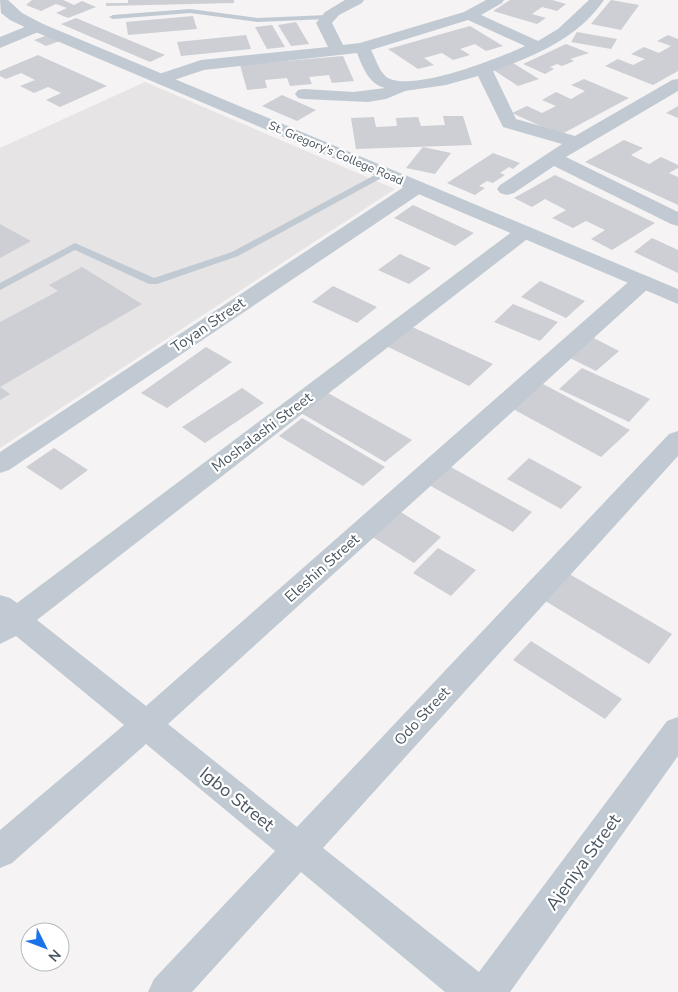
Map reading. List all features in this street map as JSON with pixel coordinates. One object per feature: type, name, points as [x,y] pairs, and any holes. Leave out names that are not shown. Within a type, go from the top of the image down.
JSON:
[{"type":"street","name":"St. Gregory's College Road","points":[[0,0],[5,10],[37,27],[678,297]]},
{"type":"street","points":[[338,50],[324,23],[327,17],[338,9],[357,0]]},
{"type":"street","points":[[162,79],[201,65],[362,48],[469,15],[497,0]]},
{"type":"street","points":[[362,48],[377,78],[385,83],[400,86],[437,82],[483,68],[539,47],[575,22],[597,0]]},
{"type":"street","points":[[469,15],[539,47]]},
{"type":"street","points":[[0,42],[37,27]]},
{"type":"street","points":[[483,68],[509,123],[577,142]]},
{"type":"street","points":[[507,189],[577,142],[678,84]]},
{"type":"street","points":[[304,94],[380,97],[392,93],[400,86]]},
{"type":"street","points":[[553,158],[677,231]]},
{"type":"street","name":"Toyan Street","points":[[0,464],[417,187]]},
{"type":"street","name":"Moshalashi Street","points":[[6,619],[524,232]]},
{"type":"street","name":"Eleshin Street","points":[[0,852],[146,725],[642,282]]},
{"type":"street","name":"Odo Street","points":[[167,992],[678,440]]},
{"type":"street","name":"Igbo Street","points":[[6,619],[146,725],[474,992]]},
{"type":"street","name":"Ajeniya Street","points":[[487,992],[678,731]]},
{"type":"lane","points":[[113,17],[190,11],[256,20],[327,17]]},
{"type":"lane","points":[[0,287],[75,246],[153,282],[235,254],[384,173]]},
{"type":"shaded area","points":[[145,82],[395,189],[0,448],[0,148]]},
{"type":"building","points":[[32,0],[63,0],[74,5],[82,1],[96,7],[68,18],[56,13],[67,8],[56,4],[41,11],[26,5]]},
{"type":"building","points":[[128,0],[234,0],[234,3],[106,6],[106,3],[128,3]]},
{"type":"building","points":[[510,0],[552,0],[566,4],[557,11],[542,7],[532,14],[546,18],[537,24],[493,11]]},
{"type":"building","points":[[611,0],[639,5],[621,30],[591,24]]},
{"type":"building","points":[[193,16],[197,29],[128,35],[126,22]]},
{"type":"building","points":[[76,18],[165,55],[150,62],[61,24]]},
{"type":"building","points":[[296,22],[309,44],[291,46],[278,25]]},
{"type":"building","points":[[272,25],[285,47],[267,49],[255,27]]},
{"type":"building","points":[[470,26],[503,46],[486,51],[475,44],[460,49],[470,55],[453,60],[442,53],[424,58],[434,65],[418,69],[388,49]]},
{"type":"building","points":[[577,32],[617,39],[611,49],[571,42]]},
{"type":"building","points":[[48,35],[60,41],[46,46],[34,40]]},
{"type":"building","points":[[246,35],[251,49],[181,56],[177,42]]},
{"type":"building","points":[[668,35],[678,39],[678,71],[653,85],[605,66],[618,59],[633,65],[645,59],[631,54],[644,47],[659,53],[671,46],[657,41]]},
{"type":"building","points":[[566,44],[589,53],[570,59],[574,61],[562,66],[557,64],[550,67],[554,69],[545,74],[523,64]]},
{"type":"building","points":[[38,55],[107,86],[60,107],[46,100],[61,93],[48,87],[34,93],[20,86],[35,80],[21,73],[6,79],[0,76],[0,71]]},
{"type":"building","points":[[343,56],[354,81],[332,83],[329,75],[309,77],[312,84],[290,86],[287,78],[265,80],[267,88],[247,90],[240,65]]},
{"type":"building","points":[[513,63],[539,79],[518,86],[492,69]]},
{"type":"building","points":[[584,79],[629,98],[560,135],[512,113],[527,106],[542,113],[556,106],[542,100],[556,92],[571,99],[585,91],[571,85]]},
{"type":"building","points":[[282,95],[316,110],[297,121],[262,106]]},
{"type":"building","points":[[678,106],[678,118],[666,113]]},
{"type":"building","points":[[443,116],[463,116],[472,145],[356,149],[351,118],[374,117],[376,127],[397,126],[396,118],[418,117],[421,126],[445,125]]},
{"type":"building","points":[[624,140],[643,148],[631,155],[649,164],[661,157],[678,165],[678,168],[669,173],[678,177],[678,205],[585,162]]},
{"type":"building","points":[[423,147],[451,153],[435,174],[406,168]]},
{"type":"building","points":[[493,153],[520,163],[513,169],[509,167],[500,173],[505,175],[493,183],[487,181],[479,186],[485,188],[475,195],[447,183]]},
{"type":"building","points":[[555,175],[655,223],[612,250],[591,239],[605,230],[586,221],[573,228],[552,218],[566,210],[545,199],[532,207],[514,198]]},
{"type":"building","points":[[413,205],[474,233],[455,246],[394,218]]},
{"type":"building","points":[[0,224],[31,241],[0,258]]},
{"type":"building","points":[[652,238],[678,250],[678,273],[634,252]]},
{"type":"building","points":[[400,254],[431,268],[409,284],[378,270]]},
{"type":"building","points":[[82,267],[142,304],[0,387],[0,322],[58,291],[49,285]]},
{"type":"building","points":[[540,281],[585,301],[566,318],[521,297]]},
{"type":"building","points":[[333,286],[377,307],[357,323],[312,302]]},
{"type":"building","points":[[513,304],[558,322],[540,341],[494,322]]},
{"type":"building","points":[[408,325],[493,364],[469,386],[384,345]]},
{"type":"building","points":[[586,334],[619,351],[596,371],[562,354]]},
{"type":"building","points":[[206,347],[232,362],[167,408],[141,393]]},
{"type":"building","points":[[582,368],[650,399],[629,422],[559,389]]},
{"type":"building","points":[[543,384],[630,430],[601,457],[513,409]]},
{"type":"building","points":[[0,387],[10,394],[0,400]]},
{"type":"building","points":[[242,388],[264,403],[205,443],[182,427]]},
{"type":"building","points":[[328,393],[412,440],[385,462],[301,413]]},
{"type":"building","points":[[302,418],[385,467],[363,486],[279,436]]},
{"type":"building","points":[[54,448],[88,470],[61,490],[26,467]]},
{"type":"building","points":[[529,458],[582,487],[561,509],[507,479]]},
{"type":"building","points":[[449,466],[532,512],[513,532],[429,485]]},
{"type":"building","points":[[399,511],[441,537],[414,563],[371,536]]},
{"type":"building","points":[[438,548],[476,570],[451,596],[413,573]]},
{"type":"building","points":[[566,572],[672,634],[649,664],[542,599]]},
{"type":"building","points":[[531,641],[622,699],[605,719],[513,660]]}]
